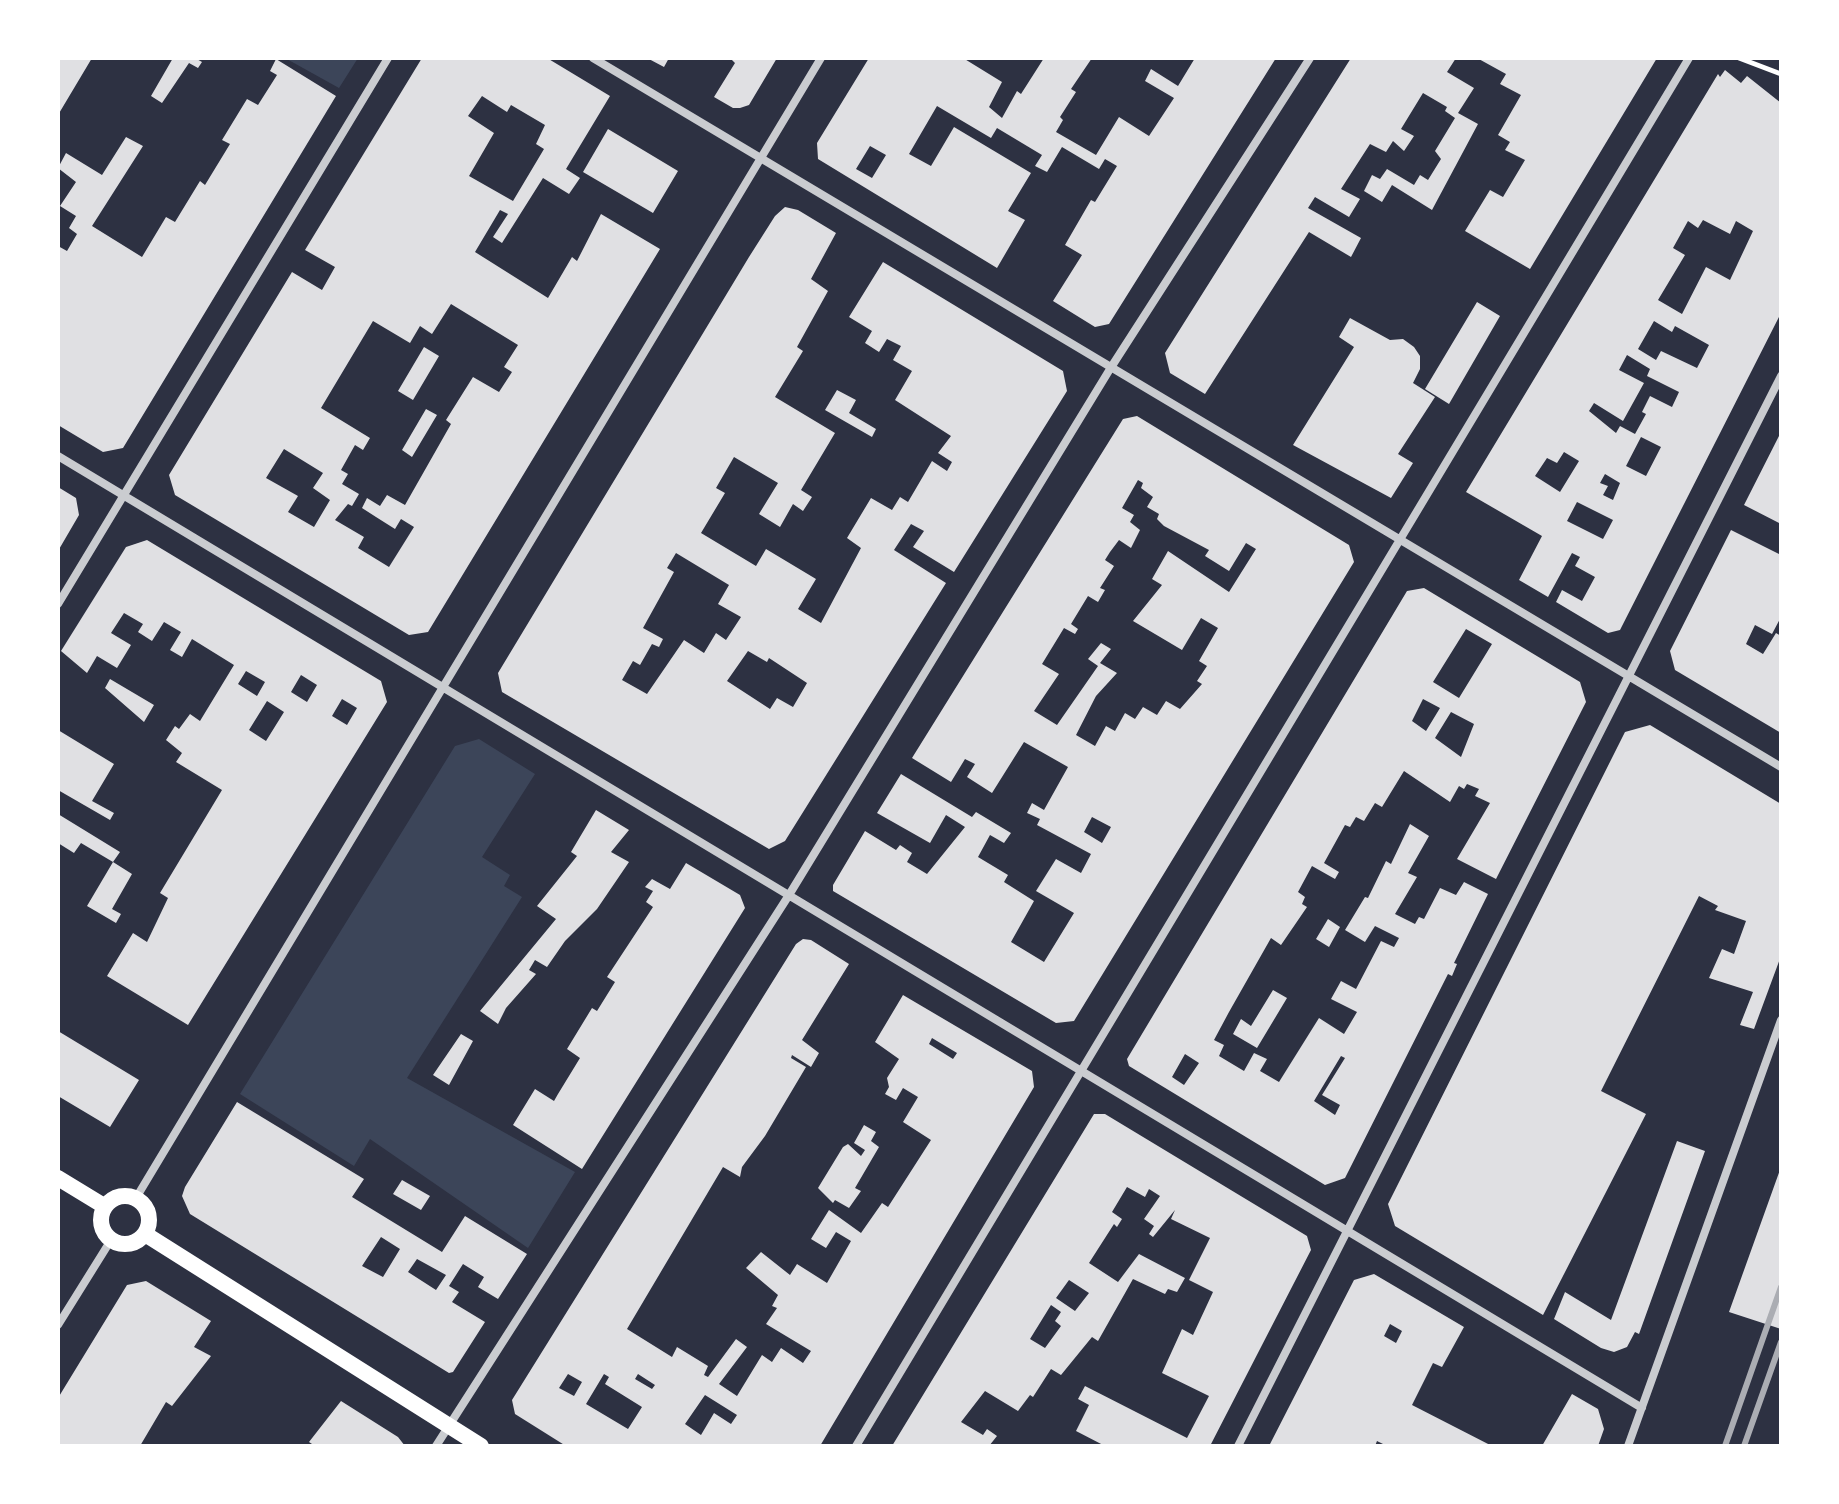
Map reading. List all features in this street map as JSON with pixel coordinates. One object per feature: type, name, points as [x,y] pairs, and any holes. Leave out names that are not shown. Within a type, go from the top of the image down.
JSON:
[{"type":"main road","points":[[58,1178],[104,1206]]},
{"type":"main road","points":[[119,1196],[136,1198],[149,1214],[145,1234],[129,1244],[111,1240],[100,1224],[104,1206],[119,1196]]},
{"type":"main road","points":[[145,1234],[481,1446]]},
{"type":"street","points":[[58,604],[388,58]]},
{"type":"street","points":[[593,58],[1781,767]]},
{"type":"street","points":[[136,1198],[821,58]]},
{"type":"street","points":[[436,1446],[789,895],[1110,369],[1310,58]]},
{"type":"street","points":[[856,1446],[1079,1070],[1402,542],[1689,58]]},
{"type":"street","points":[[1238,1446],[1781,376]]},
{"type":"street","points":[[58,456],[1642,1408]]},
{"type":"street","points":[[1628,1446],[1781,1020]]},
{"type":"street","points":[[58,1325],[111,1240]]},
{"type":"path","points":[[1739,58],[1781,74]]},
{"type":"shaded area","points":[[285,58],[358,58],[339,88]]},
{"type":"shaded area","points":[[479,739],[535,774],[482,857],[510,875],[504,886],[522,897],[407,1078],[575,1172],[528,1248],[370,1139],[354,1166],[240,1094],[455,746]]},
{"type":"building","points":[[58,58],[92,58],[58,115]]},
{"type":"building","points":[[173,58],[195,58],[202,62],[198,68],[189,63],[162,103],[151,96]]},
{"type":"building","points":[[422,58],[547,58],[610,96],[566,169],[580,178],[569,194],[543,178],[502,243],[493,237],[508,214],[500,210],[475,252],[548,298],[572,257],[577,261],[601,214],[660,249],[428,632],[409,635],[175,495],[169,475],[292,272],[322,290],[335,267],[305,250]],"holes":[[[482,96],[507,112],[511,105],[545,125],[536,144],[544,149],[513,201],[469,176],[494,133],[468,116]],[[451,304],[518,345],[504,367],[512,372],[499,392],[473,377],[446,420],[451,424],[405,505],[387,495],[380,506],[367,498],[362,508],[395,529],[401,519],[414,527],[389,567],[358,548],[364,537],[335,520],[348,504],[352,506],[359,494],[342,484],[348,474],[341,470],[355,445],[363,450],[370,438],[321,408],[373,321],[410,343],[420,326],[432,334]],[[284,449],[323,473],[313,488],[330,500],[314,527],[288,512],[298,496],[266,478]]]},
{"type":"building","points":[[647,58],[669,58],[664,67]]},
{"type":"building","points":[[730,58],[777,58],[749,105],[740,108],[733,108],[714,97],[735,63]]},
{"type":"building","points":[[869,58],[963,58],[1002,82],[989,107],[1002,118],[1017,91],[1021,94],[1044,58],[1092,58],[1071,89],[1076,92],[1060,117],[1063,120],[1056,132],[1096,155],[1119,117],[1149,136],[1174,98],[1145,81],[1151,69],[1178,86],[1195,58],[1276,58],[1109,324],[1095,327],[1053,301],[1082,255],[1065,245],[1091,200],[1095,202],[1117,166],[1105,159],[1099,169],[1062,147],[1047,172],[1035,166],[1042,155],[997,128],[991,138],[937,106],[909,154],[931,166],[954,127],[1031,173],[1008,211],[1025,220],[997,268],[818,159],[817,143]],"holes":[[[870,146],[886,155],[872,178],[856,169]]]},
{"type":"building","points":[[1351,58],[1456,58],[1447,72],[1474,88],[1458,113],[1478,124],[1432,210],[1392,185],[1382,202],[1364,191],[1372,175],[1380,179],[1387,169],[1414,185],[1420,175],[1428,180],[1441,159],[1435,151],[1455,118],[1445,111],[1447,107],[1423,93],[1401,129],[1414,136],[1404,151],[1393,141],[1386,152],[1370,144],[1341,189],[1360,199],[1349,217],[1315,197],[1308,208],[1361,238],[1351,257],[1309,232],[1205,394],[1170,373],[1165,353]]},
{"type":"building","points":[[1477,58],[1657,58],[1530,269],[1465,231],[1490,190],[1503,197],[1525,160],[1505,150],[1510,142],[1498,135],[1521,95],[1500,84],[1506,74]]},
{"type":"building","points":[[276,59],[336,96],[123,448],[103,452],[58,425],[58,246],[67,251],[77,234],[69,228],[76,216],[60,206],[76,182],[58,168],[66,153],[102,175],[126,137],[143,146],[92,226],[142,257],[166,217],[175,222],[200,181],[205,185],[230,144],[222,140],[247,99],[258,105],[277,75],[270,71]]},
{"type":"building","points":[[1725,70],[1741,83],[1747,76],[1781,103],[1781,313],[1620,630],[1608,633],[1556,602],[1562,590],[1582,601],[1595,577],[1575,566],[1580,557],[1572,553],[1548,597],[1519,580],[1542,536],[1466,492],[1718,74],[1720,77]],"holes":[[[1703,220],[1730,234],[1736,221],[1753,231],[1730,280],[1706,267],[1682,314],[1658,300],[1685,255],[1673,248],[1688,221],[1698,228]],[[1654,321],[1672,332],[1675,326],[1709,345],[1697,368],[1661,351],[1656,360],[1638,349]],[[1627,355],[1650,369],[1647,376],[1679,392],[1672,407],[1650,396],[1642,412],[1646,414],[1635,434],[1620,426],[1616,433],[1589,411],[1594,403],[1623,421],[1644,383],[1619,370]],[[1641,437],[1661,447],[1646,476],[1626,466]],[[1564,452],[1579,461],[1560,492],[1535,476],[1547,458],[1557,463]],[[1605,474],[1620,483],[1613,500],[1603,495],[1608,486],[1600,483]],[[1577,502],[1613,520],[1603,539],[1567,521]]]},
{"type":"building","points":[[608,129],[678,171],[653,213],[583,172]]},
{"type":"building","points":[[785,207],[798,210],[836,233],[811,279],[828,291],[797,347],[803,351],[775,397],[835,433],[801,490],[812,497],[803,511],[793,504],[780,527],[759,514],[778,483],[734,457],[716,488],[725,493],[701,533],[756,566],[766,549],[816,579],[798,609],[821,623],[861,548],[847,538],[871,498],[892,510],[900,497],[908,502],[932,461],[947,471],[952,462],[938,453],[951,436],[895,400],[912,371],[893,360],[901,346],[887,339],[879,352],[865,343],[872,331],[849,317],[883,262],[1063,371],[1067,391],[954,572],[913,547],[924,531],[911,524],[894,550],[946,583],[785,841],[769,849],[502,692],[498,673],[775,216]],"holes":[[[676,553],[729,585],[718,604],[741,617],[726,640],[716,633],[704,653],[684,640],[647,694],[622,680],[633,661],[640,665],[652,644],[659,647],[663,639],[643,628],[674,572],[667,568]],[[748,651],[767,662],[769,658],[807,683],[793,707],[777,698],[770,709],[727,681]]]},
{"type":"building","points":[[1477,302],[1500,316],[1449,404],[1425,389]]},
{"type":"building","points":[[1350,318],[1390,340],[1403,339],[1414,347],[1420,356],[1420,369],[1413,383],[1435,397],[1398,454],[1413,463],[1391,498],[1293,445],[1354,347],[1339,337]]},
{"type":"building","points":[[424,347],[439,356],[413,400],[398,391]]},
{"type":"building","points":[[837,390],[856,400],[849,413],[876,429],[872,437],[825,410]]},
{"type":"building","points":[[426,409],[437,415],[412,457],[402,450]]},
{"type":"building","points":[[1137,416],[1349,545],[1354,562],[1074,1021],[1056,1023],[833,891],[833,885],[865,831],[896,850],[900,845],[912,853],[907,862],[927,874],[965,827],[946,815],[930,843],[877,813],[901,774],[972,817],[976,812],[1011,833],[1004,843],[990,835],[978,857],[1008,875],[1004,882],[1034,901],[1011,942],[1044,962],[1074,913],[1036,891],[1056,859],[1081,873],[1091,854],[1037,825],[1040,819],[1027,813],[1032,803],[1044,810],[1068,767],[1024,742],[992,793],[967,777],[975,764],[965,759],[951,782],[912,758],[1123,419]],"holes":[[[1138,480],[1143,483],[1141,488],[1153,497],[1147,507],[1159,514],[1157,519],[1164,526],[1209,550],[1205,556],[1229,571],[1246,543],[1256,549],[1229,592],[1168,551],[1152,579],[1162,585],[1133,621],[1182,650],[1201,618],[1218,628],[1199,661],[1207,666],[1197,681],[1202,684],[1180,709],[1166,701],[1157,715],[1143,707],[1135,719],[1125,713],[1115,731],[1106,726],[1095,746],[1076,735],[1096,696],[1117,673],[1100,663],[1111,649],[1101,643],[1088,659],[1098,666],[1057,725],[1034,711],[1059,674],[1042,664],[1064,628],[1075,634],[1078,629],[1071,624],[1088,596],[1098,602],[1105,590],[1100,588],[1114,566],[1105,560],[1110,552],[1119,540],[1131,548],[1140,530],[1130,522],[1134,515],[1122,508]],[[1092,817],[1111,827],[1102,843],[1084,832]]]},
{"type":"building","points":[[1781,432],[1781,524],[1744,505]]},
{"type":"building","points":[[58,487],[76,498],[79,515],[58,551]]},
{"type":"building","points":[[1731,530],[1781,555],[1781,617],[1772,634],[1755,625],[1746,644],[1763,654],[1776,633],[1781,636],[1781,733],[1675,670],[1670,651]]},
{"type":"building","points":[[147,540],[381,681],[387,702],[188,1025],[107,976],[133,933],[147,942],[168,898],[160,893],[222,790],[176,762],[182,753],[166,740],[175,726],[179,729],[190,714],[200,721],[234,665],[192,639],[182,657],[170,650],[181,632],[164,622],[152,641],[138,632],[143,624],[124,613],[111,633],[131,645],[117,668],[97,656],[87,673],[61,651],[126,547]],"holes":[[[246,671],[265,682],[257,696],[238,684]],[[301,675],[317,685],[307,702],[291,692]],[[342,699],[357,708],[347,725],[332,716]],[[267,701],[284,712],[266,741],[249,730]]]},
{"type":"building","points":[[1424,588],[1580,682],[1586,702],[1496,879],[1457,859],[1490,803],[1475,796],[1479,789],[1467,784],[1464,789],[1459,786],[1450,802],[1404,771],[1382,807],[1375,803],[1364,821],[1356,817],[1350,827],[1345,825],[1324,863],[1339,872],[1335,879],[1312,866],[1298,892],[1305,897],[1302,904],[1307,907],[1281,945],[1271,938],[1229,1012],[1214,1040],[1224,1045],[1219,1056],[1244,1071],[1254,1053],[1267,1059],[1260,1071],[1279,1082],[1319,1018],[1344,1034],[1357,1012],[1331,999],[1341,981],[1356,989],[1381,941],[1394,947],[1399,938],[1375,926],[1365,942],[1345,930],[1365,897],[1368,898],[1386,861],[1391,864],[1410,824],[1429,836],[1408,873],[1417,877],[1395,914],[1415,924],[1419,917],[1424,919],[1440,888],[1456,895],[1464,882],[1488,894],[1454,963],[1457,964],[1452,976],[1448,974],[1345,1178],[1325,1185],[1129,1066],[1127,1059],[1407,591]],"holes":[[[1466,629],[1492,644],[1459,698],[1433,682]],[[1423,699],[1440,708],[1426,731],[1412,721]],[[1451,712],[1474,724],[1461,757],[1435,738]],[[1185,1054],[1199,1063],[1184,1085],[1172,1077]],[[1341,1056],[1345,1058],[1322,1095],[1340,1105],[1335,1115],[1314,1101]]]},
{"type":"building","points":[[110,679],[154,705],[144,722],[105,688]]},
{"type":"building","points":[[1650,725],[1781,804],[1781,956],[1754,1029],[1740,1025],[1753,992],[1709,978],[1722,949],[1734,954],[1746,921],[1715,910],[1718,906],[1699,896],[1601,1091],[1646,1114],[1543,1315],[1395,1226],[1388,1204],[1625,732]]},
{"type":"building","points":[[58,730],[114,764],[92,801],[114,813],[110,820],[58,790]]},
{"type":"building","points":[[596,810],[629,830],[611,852],[629,862],[597,909],[565,941],[547,967],[535,960],[529,970],[536,974],[506,1008],[498,1024],[480,1011],[556,919],[537,906],[577,856],[571,852]]},
{"type":"building","points":[[58,814],[120,852],[113,862],[81,843],[74,853],[58,843]]},
{"type":"building","points":[[113,862],[132,874],[112,909],[121,914],[116,923],[87,906]]},
{"type":"building","points":[[686,863],[740,895],[745,908],[582,1169],[513,1125],[535,1089],[554,1101],[580,1058],[567,1049],[592,1008],[597,1011],[615,982],[607,977],[653,907],[646,902],[653,891],[645,887],[652,879],[670,889]]},
{"type":"building","points":[[1328,919],[1340,927],[1329,947],[1316,939]]},
{"type":"building","points":[[803,939],[811,940],[849,964],[802,1040],[819,1053],[811,1067],[792,1055],[791,1058],[806,1067],[765,1136],[742,1167],[740,1177],[723,1167],[627,1329],[672,1357],[677,1347],[708,1366],[704,1375],[708,1377],[736,1339],[747,1347],[719,1384],[737,1396],[762,1355],[772,1362],[781,1348],[803,1363],[811,1351],[766,1324],[777,1308],[772,1306],[778,1295],[746,1268],[761,1252],[790,1275],[797,1264],[827,1283],[851,1241],[836,1232],[826,1248],[811,1239],[829,1210],[861,1233],[882,1203],[888,1207],[931,1140],[903,1122],[918,1097],[903,1088],[896,1100],[885,1094],[889,1087],[887,1078],[899,1059],[875,1042],[903,995],[1032,1071],[1034,1087],[820,1446],[566,1446],[515,1414],[512,1400],[796,944]],"holes":[[[932,1038],[957,1053],[953,1059],[929,1044]],[[568,1374],[582,1382],[574,1396],[559,1388]],[[604,1374],[609,1377],[605,1384],[642,1407],[628,1429],[586,1404]],[[638,1374],[655,1385],[652,1389],[635,1379]],[[705,1395],[737,1415],[731,1424],[714,1413],[701,1435],[685,1424]]]},
{"type":"building","points":[[1273,990],[1287,998],[1257,1048],[1233,1034],[1241,1019],[1251,1026]]},
{"type":"building","points":[[58,1031],[139,1080],[110,1127],[58,1096]]},
{"type":"building","points":[[461,1034],[473,1041],[449,1085],[433,1075]]},
{"type":"building","points":[[237,1102],[364,1179],[352,1197],[442,1252],[465,1216],[527,1254],[498,1299],[478,1287],[484,1277],[463,1264],[449,1286],[459,1292],[452,1302],[485,1322],[453,1372],[449,1373],[190,1214],[182,1196]],"holes":[[[381,1237],[400,1249],[383,1277],[362,1266]],[[417,1259],[446,1275],[436,1290],[408,1272]]]},
{"type":"building","points":[[1094,1114],[1105,1114],[1307,1236],[1311,1250],[1210,1446],[1105,1446],[1076,1431],[1089,1405],[1078,1399],[1085,1386],[1187,1438],[1209,1396],[1162,1373],[1182,1329],[1193,1335],[1213,1292],[1189,1280],[1210,1238],[1171,1219],[1175,1210],[1153,1237],[1149,1234],[1154,1226],[1144,1219],[1160,1196],[1149,1189],[1145,1197],[1127,1187],[1112,1212],[1122,1219],[1117,1227],[1114,1224],[1089,1263],[1118,1282],[1139,1254],[1185,1278],[1177,1292],[1168,1289],[1165,1294],[1133,1279],[1098,1341],[1092,1337],[1061,1375],[1051,1369],[1033,1397],[1030,1395],[1018,1411],[985,1391],[961,1422],[983,1435],[987,1429],[997,1436],[989,1446],[892,1446]],"holes":[[[1069,1280],[1089,1293],[1075,1311],[1056,1298]],[[1051,1305],[1061,1312],[1055,1321],[1061,1326],[1045,1348],[1030,1339]]]},
{"type":"building","points":[[864,1125],[876,1132],[871,1141],[879,1147],[855,1188],[861,1191],[849,1208],[835,1200],[833,1203],[818,1188],[843,1147],[848,1144],[861,1156],[865,1150],[854,1143]]},
{"type":"building","points":[[1677,1141],[1705,1151],[1639,1334],[1635,1332],[1627,1347],[1614,1352],[1601,1348],[1554,1319],[1565,1292],[1611,1320]]},
{"type":"building","points":[[1781,1167],[1781,1329],[1729,1312]]},
{"type":"building","points":[[402,1180],[430,1196],[421,1210],[393,1194]]},
{"type":"building","points":[[1374,1274],[1464,1327],[1442,1367],[1433,1363],[1412,1405],[1492,1446],[1387,1446],[1377,1441],[1375,1446],[1269,1446],[1354,1280]],"holes":[[[1390,1324],[1402,1331],[1396,1343],[1384,1336]]]},
{"type":"building","points":[[146,1281],[211,1321],[194,1347],[211,1356],[172,1406],[166,1402],[140,1446],[58,1446],[58,1398],[127,1285]]},
{"type":"building","points":[[1572,1394],[1598,1409],[1604,1429],[1598,1446],[1542,1446]]},
{"type":"building","points":[[341,1401],[398,1437],[405,1446],[315,1446],[309,1442]]},
{"type":"railway","points":[[1725,1446],[1781,1287]]},
{"type":"railway","points":[[1744,1446],[1781,1342]]}]
